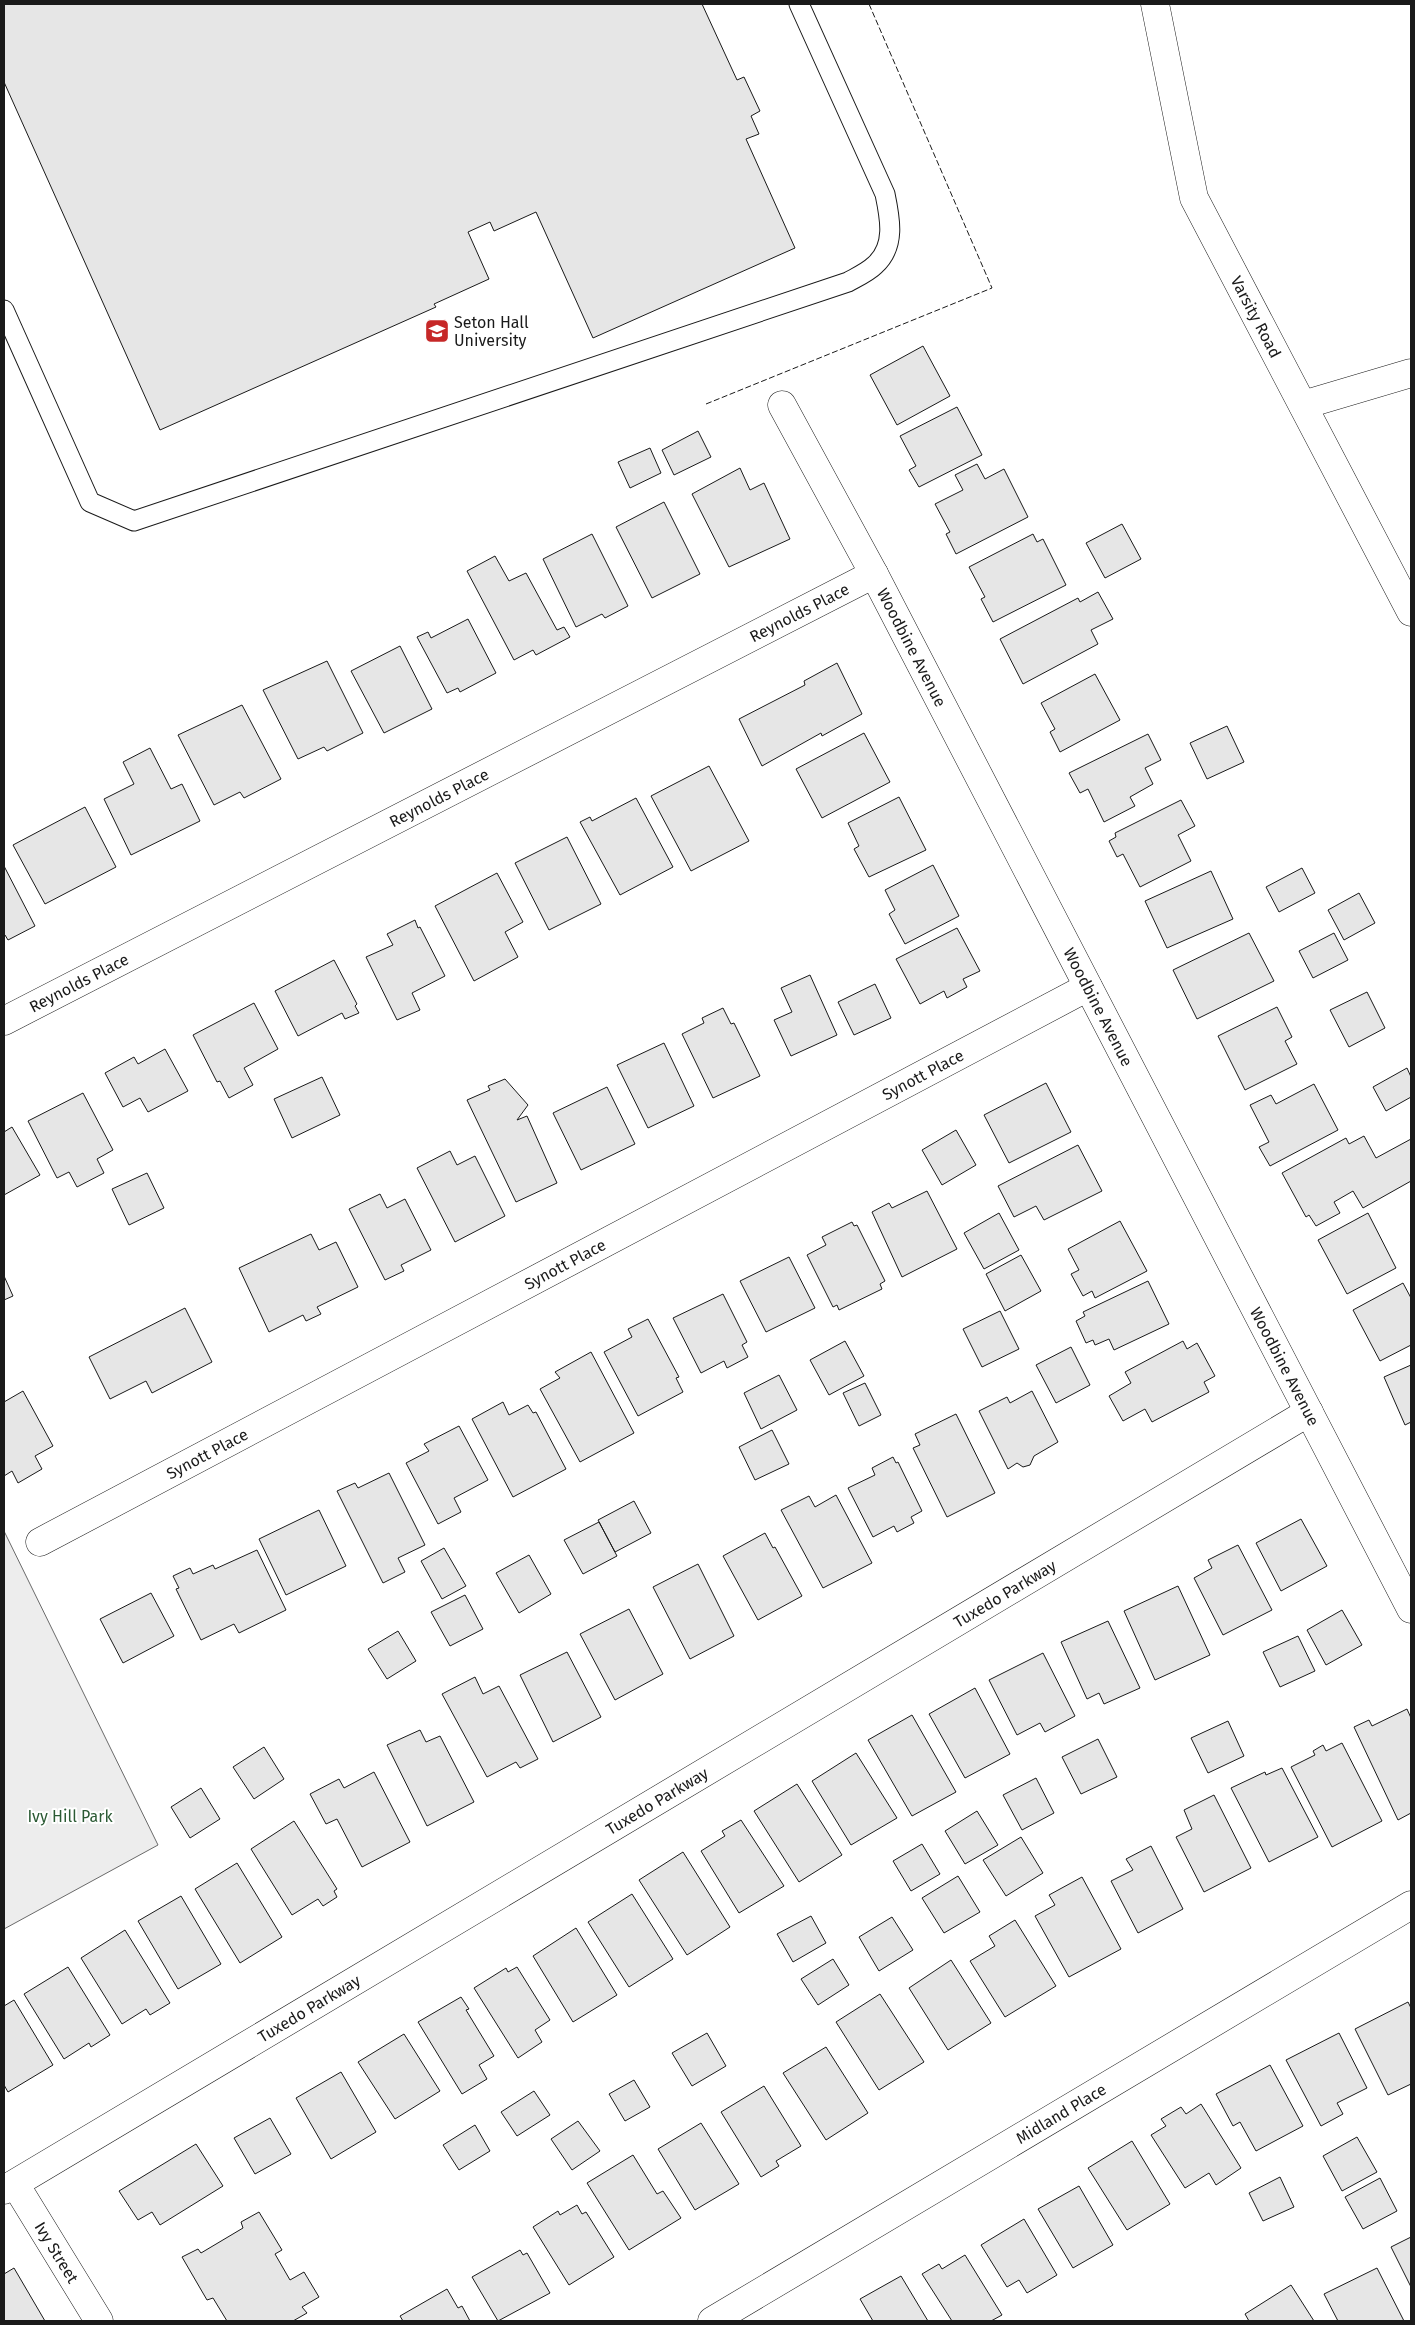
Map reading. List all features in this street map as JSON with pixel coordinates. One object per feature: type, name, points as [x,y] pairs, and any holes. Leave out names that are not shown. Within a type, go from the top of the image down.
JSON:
[{"type":"street","name":"Varsity Road","points":[[1155,4],[1194,198],[1411,612]]},
{"type":"street","points":[[1303,405],[1411,373]]},
{"type":"street","name":"Woodbine Avenue","points":[[782,405],[874,574],[1411,1609]]},
{"type":"street","name":"Reynolds Place","points":[[4,1021],[874,574]]},
{"type":"street","name":"Synott Place","points":[[40,1542],[1088,987]]},
{"type":"street","name":"Tuxedo Parkway","points":[[9,2187],[1309,1412]]},
{"type":"street","name":"Midland Place","points":[[712,2321],[1411,1905]]},
{"type":"street","name":"Ivy Street","points":[[9,2187],[99,2321]]},
{"type":"lane","points":[[4,310],[90,502],[134,520],[848,282],[876,265],[888,247],[892,224],[885,194],[799,4]]},
{"type":"shaded area","name":"Ivy Hill Park","points":[[4,1531],[158,1845],[4,1929]]},
{"type":"building","points":[[4,4],[702,4],[737,80],[744,77],[760,111],[751,116],[759,134],[746,139],[795,248],[593,338],[536,212],[494,231],[490,222],[468,232],[489,279],[434,304],[436,307],[160,430],[4,82]]},
{"type":"building","points":[[923,346],[950,396],[897,425],[870,375]]},
{"type":"building","points":[[957,407],[982,455],[919,487],[909,470],[916,466],[900,436]]},
{"type":"building","points":[[698,431],[711,457],[674,475],[662,450]]},
{"type":"building","points":[[650,448],[661,473],[630,488],[618,462]]},
{"type":"building","points":[[977,464],[985,479],[1004,469],[1028,517],[956,554],[946,534],[950,532],[935,504],[963,490],[955,475]]},
{"type":"building","points":[[740,468],[750,490],[764,483],[790,539],[729,567],[692,494]]},
{"type":"building","points":[[664,502],[700,574],[652,598],[616,527]]},
{"type":"building","points":[[1122,524],[1141,559],[1105,578],[1086,543]]},
{"type":"building","points":[[592,534],[628,606],[605,618],[602,614],[576,627],[543,559]]},
{"type":"building","points":[[1033,534],[1037,542],[1043,539],[1066,585],[993,622],[981,599],[985,597],[969,567]]},
{"type":"building","points":[[495,556],[509,581],[526,573],[557,630],[564,627],[570,637],[536,655],[533,650],[514,660],[467,571]]},
{"type":"building","points":[[1098,592],[1113,619],[1091,630],[1098,644],[1023,684],[1000,639],[1078,598],[1080,602]]},
{"type":"building","points":[[468,619],[496,673],[460,692],[458,688],[447,693],[417,637],[428,632],[431,638]]},
{"type":"building","points":[[400,646],[432,709],[384,733],[351,671]]},
{"type":"building","points":[[327,661],[363,733],[327,751],[324,747],[298,759],[263,690]]},
{"type":"building","points":[[837,663],[862,714],[822,736],[821,733],[762,766],[739,719],[805,685],[804,681]]},
{"type":"building","points":[[1095,674],[1120,720],[1060,752],[1050,732],[1055,729],[1041,703]]},
{"type":"building","points":[[242,705],[281,779],[244,798],[240,792],[214,805],[178,735]]},
{"type":"building","points":[[1227,726],[1244,762],[1207,779],[1190,743]]},
{"type":"building","points":[[864,733],[890,782],[822,818],[796,769]]},
{"type":"building","points":[[1148,734],[1161,760],[1145,768],[1153,784],[1130,797],[1135,806],[1104,822],[1088,789],[1080,793],[1069,773]]},
{"type":"building","points":[[150,748],[171,789],[182,784],[200,821],[131,855],[104,799],[134,784],[123,762]]},
{"type":"building","points":[[709,766],[749,841],[691,871],[651,796]]},
{"type":"building","points":[[899,797],[926,850],[869,877],[854,849],[859,846],[848,823]]},
{"type":"building","points":[[636,798],[673,867],[620,895],[580,822],[590,817],[592,821]]},
{"type":"building","points":[[1181,800],[1195,826],[1178,835],[1191,861],[1140,887],[1123,854],[1117,857],[1109,841],[1116,837],[1115,833]]},
{"type":"building","points":[[85,807],[116,867],[45,904],[13,845]]},
{"type":"building","points":[[567,837],[601,904],[549,930],[515,863]]},
{"type":"building","points":[[933,865],[959,916],[905,944],[889,914],[895,910],[885,890]]},
{"type":"building","points":[[4,866],[35,926],[8,940],[4,936]]},
{"type":"building","points":[[1302,868],[1315,893],[1279,912],[1266,887]]},
{"type":"building","points":[[1211,871],[1233,919],[1167,948],[1145,901]]},
{"type":"building","points":[[497,873],[523,922],[505,932],[518,957],[474,981],[435,906]]},
{"type":"building","points":[[1359,893],[1375,923],[1344,940],[1328,910]]},
{"type":"building","points":[[415,920],[445,976],[412,993],[420,1010],[397,1020],[366,957],[393,945],[387,934]]},
{"type":"building","points":[[957,928],[980,971],[963,979],[967,987],[947,998],[944,991],[920,1004],[896,959]]},
{"type":"building","points":[[1249,933],[1274,981],[1197,1019],[1173,970]]},
{"type":"building","points":[[1334,933],[1348,960],[1313,978],[1299,951]]},
{"type":"building","points":[[334,960],[357,1004],[355,1006],[359,1013],[345,1019],[342,1013],[298,1036],[275,991]]},
{"type":"building","points":[[810,975],[837,1035],[791,1056],[774,1020],[792,1012],[781,988]]},
{"type":"building","points":[[875,984],[891,1018],[854,1035],[838,1002]]},
{"type":"building","points":[[1367,992],[1385,1028],[1349,1047],[1330,1010]]},
{"type":"building","points":[[254,1003],[278,1049],[244,1068],[253,1085],[229,1098],[220,1081],[217,1082],[193,1035]]},
{"type":"building","points":[[1277,1007],[1292,1037],[1285,1041],[1297,1064],[1245,1090],[1218,1036]]},
{"type":"building","points":[[723,1008],[731,1024],[734,1023],[760,1076],[713,1098],[682,1034],[704,1023],[702,1018]]},
{"type":"building","points":[[664,1043],[694,1106],[648,1128],[617,1065]]},
{"type":"building","points":[[165,1049],[188,1091],[148,1112],[140,1098],[123,1107],[105,1073],[134,1057],[138,1064]]},
{"type":"building","points":[[1407,1068],[1411,1077],[1411,1097],[1386,1111],[1373,1087]]},
{"type":"building","points":[[322,1077],[340,1115],[292,1138],[274,1099]]},
{"type":"building","points":[[505,1079],[528,1105],[517,1120],[527,1116],[557,1183],[516,1202],[467,1100],[490,1090],[488,1086]]},
{"type":"building","points":[[1046,1083],[1071,1132],[1009,1163],[984,1115]]},
{"type":"building","points":[[1314,1084],[1338,1130],[1270,1166],[1259,1147],[1269,1142],[1250,1105],[1271,1095],[1276,1104]]},
{"type":"building","points":[[607,1087],[635,1144],[581,1170],[553,1113]]},
{"type":"building","points":[[83,1093],[113,1150],[97,1159],[104,1173],[77,1187],[69,1172],[57,1178],[28,1121]]},
{"type":"building","points":[[12,1127],[40,1175],[4,1195],[4,1132]]},
{"type":"building","points":[[956,1130],[976,1165],[942,1185],[922,1150]]},
{"type":"building","points":[[1364,1136],[1376,1158],[1411,1139],[1411,1181],[1363,1208],[1353,1191],[1334,1202],[1340,1213],[1316,1226],[1309,1215],[1306,1217],[1282,1173],[1346,1138],[1349,1144]]},
{"type":"building","points":[[1078,1145],[1102,1191],[1044,1220],[1036,1206],[1014,1217],[998,1186]]},
{"type":"building","points":[[450,1151],[457,1165],[475,1156],[505,1216],[455,1242],[417,1168]]},
{"type":"building","points":[[147,1173],[164,1208],[129,1225],[112,1189]]},
{"type":"building","points":[[927,1191],[957,1249],[902,1277],[872,1212],[889,1203],[892,1208]]},
{"type":"building","points":[[380,1194],[387,1208],[405,1199],[431,1250],[401,1265],[404,1271],[385,1280],[349,1209]]},
{"type":"building","points":[[999,1213],[1019,1250],[984,1269],[964,1233]]},
{"type":"building","points":[[1368,1213],[1396,1268],[1347,1294],[1318,1240]]},
{"type":"building","points":[[1120,1221],[1147,1271],[1095,1298],[1092,1291],[1083,1296],[1071,1274],[1079,1270],[1068,1249]]},
{"type":"building","points":[[852,1222],[854,1226],[857,1225],[885,1281],[880,1284],[882,1289],[839,1310],[837,1305],[833,1307],[807,1255],[826,1245],[822,1237]]},
{"type":"building","points":[[311,1234],[319,1250],[336,1242],[358,1287],[317,1307],[321,1314],[306,1321],[303,1315],[269,1332],[239,1268]]},
{"type":"building","points":[[1021,1255],[1041,1291],[1005,1311],[986,1274]]},
{"type":"building","points":[[789,1257],[815,1308],[766,1332],[740,1281]]},
{"type":"building","points":[[4,1276],[13,1296],[4,1300]]},
{"type":"building","points":[[1148,1281],[1169,1324],[1114,1350],[1109,1339],[1095,1345],[1093,1340],[1086,1343],[1076,1321],[1085,1316],[1083,1312]]},
{"type":"building","points":[[1403,1283],[1411,1298],[1411,1345],[1380,1361],[1353,1310]]},
{"type":"building","points":[[723,1294],[747,1342],[742,1345],[748,1357],[727,1368],[724,1361],[701,1373],[673,1318]]},
{"type":"building","points":[[185,1308],[212,1362],[152,1393],[146,1381],[110,1399],[89,1357]]},
{"type":"building","points":[[1000,1311],[1019,1349],[982,1367],[963,1329]]},
{"type":"building","points":[[648,1319],[679,1377],[676,1378],[683,1392],[638,1416],[604,1352],[632,1337],[628,1329]]},
{"type":"building","points":[[845,1341],[864,1376],[829,1395],[810,1360]]},
{"type":"building","points":[[1183,1341],[1187,1349],[1197,1343],[1215,1376],[1204,1382],[1209,1392],[1152,1422],[1145,1409],[1123,1421],[1109,1396],[1131,1383],[1125,1372]]},
{"type":"building","points":[[1071,1347],[1090,1385],[1056,1403],[1036,1365]]},
{"type":"building","points":[[591,1352],[634,1433],[580,1462],[540,1389],[560,1378],[555,1372]]},
{"type":"building","points":[[1411,1365],[1411,1422],[1405,1425],[1384,1377]]},
{"type":"building","points":[[779,1375],[797,1410],[761,1429],[744,1393]]},
{"type":"building","points":[[865,1383],[881,1415],[859,1426],[843,1393]]},
{"type":"building","points":[[23,1391],[53,1446],[35,1456],[42,1469],[18,1483],[12,1471],[4,1476],[4,1402]]},
{"type":"building","points":[[1032,1391],[1058,1442],[1034,1456],[1030,1465],[1023,1467],[1017,1463],[1008,1469],[979,1411],[1007,1397],[1010,1403]]},
{"type":"building","points":[[503,1402],[509,1415],[528,1405],[533,1413],[536,1412],[566,1469],[513,1497],[472,1419]]},
{"type":"building","points":[[956,1414],[995,1493],[947,1517],[913,1448],[920,1445],[915,1434]]},
{"type":"building","points":[[459,1426],[488,1480],[454,1498],[461,1512],[438,1524],[406,1463],[429,1451],[424,1444]]},
{"type":"building","points":[[772,1430],[789,1464],[755,1480],[739,1447]]},
{"type":"building","points":[[893,1457],[896,1463],[898,1462],[922,1511],[911,1517],[914,1523],[897,1532],[894,1526],[873,1537],[848,1488],[875,1475],[872,1468]]},
{"type":"building","points":[[389,1473],[425,1545],[398,1558],[405,1572],[383,1583],[337,1491],[355,1483],[358,1488]]},
{"type":"building","points":[[836,1495],[872,1563],[823,1588],[781,1510],[809,1496],[815,1507]]},
{"type":"building","points":[[634,1501],[651,1533],[615,1552],[598,1520]]},
{"type":"building","points":[[319,1510],[346,1566],[286,1595],[259,1539]]},
{"type":"building","points":[[1301,1519],[1327,1566],[1281,1591],[1256,1543]]},
{"type":"building","points":[[599,1522],[617,1556],[583,1574],[564,1540]]},
{"type":"building","points":[[765,1533],[773,1548],[775,1547],[802,1596],[758,1620],[723,1556]]},
{"type":"building","points":[[1238,1545],[1272,1610],[1223,1635],[1194,1578],[1212,1568],[1208,1560]]},
{"type":"building","points":[[444,1548],[466,1586],[442,1599],[421,1561]]},
{"type":"building","points":[[257,1550],[286,1610],[239,1633],[234,1624],[201,1640],[176,1589],[179,1588],[173,1576],[190,1568],[193,1574],[213,1565],[215,1569]]},
{"type":"building","points":[[529,1555],[551,1594],[519,1613],[496,1573]]},
{"type":"building","points":[[698,1564],[734,1636],[690,1659],[653,1587]]},
{"type":"building","points":[[1178,1586],[1210,1655],[1155,1680],[1124,1611]]},
{"type":"building","points":[[151,1593],[174,1636],[123,1663],[100,1619]]},
{"type":"building","points":[[465,1595],[483,1629],[450,1646],[431,1612]]},
{"type":"building","points":[[629,1609],[663,1674],[615,1700],[580,1634]]},
{"type":"building","points":[[1342,1610],[1362,1645],[1326,1665],[1307,1630]]},
{"type":"building","points":[[1108,1621],[1140,1688],[1104,1704],[1099,1693],[1087,1699],[1061,1642]]},
{"type":"building","points":[[398,1631],[416,1661],[387,1679],[368,1649]]},
{"type":"building","points":[[1298,1636],[1315,1671],[1280,1687],[1263,1652]]},
{"type":"building","points":[[567,1652],[601,1717],[553,1742],[520,1675]]},
{"type":"building","points":[[1043,1653],[1075,1716],[1045,1732],[1040,1723],[1017,1735],[989,1680]]},
{"type":"building","points":[[475,1677],[483,1694],[499,1686],[538,1759],[520,1768],[516,1762],[487,1777],[442,1694]]},
{"type":"building","points":[[975,1688],[1010,1754],[965,1778],[929,1714]]},
{"type":"building","points":[[1407,1709],[1411,1718],[1411,1813],[1398,1820],[1354,1727],[1369,1720],[1372,1726]]},
{"type":"building","points":[[912,1715],[956,1792],[912,1816],[868,1740]]},
{"type":"building","points":[[1228,1721],[1244,1756],[1208,1773],[1191,1738]]},
{"type":"building","points":[[420,1730],[426,1742],[440,1736],[474,1802],[427,1826],[387,1745]]},
{"type":"building","points":[[1098,1739],[1117,1777],[1081,1794],[1062,1757]]},
{"type":"building","points":[[1342,1743],[1382,1821],[1332,1847],[1291,1767],[1315,1755],[1313,1751],[1323,1745],[1326,1751]]},
{"type":"building","points":[[264,1747],[284,1779],[254,1799],[233,1767]]},
{"type":"building","points":[[856,1753],[897,1818],[851,1845],[812,1781]]},
{"type":"building","points":[[1282,1768],[1318,1837],[1269,1862],[1231,1788],[1265,1772],[1266,1775]]},
{"type":"building","points":[[374,1772],[410,1842],[362,1867],[337,1819],[326,1824],[310,1794],[339,1779],[344,1788]]},
{"type":"building","points":[[1036,1778],[1054,1813],[1022,1830],[1003,1795]]},
{"type":"building","points":[[797,1784],[842,1855],[799,1882],[754,1811]]},
{"type":"building","points":[[201,1788],[220,1819],[190,1838],[171,1807]]},
{"type":"building","points":[[1214,1795],[1251,1868],[1204,1892],[1176,1837],[1192,1829],[1184,1810]]},
{"type":"building","points":[[977,1811],[998,1845],[965,1864],[945,1831]]},
{"type":"building","points":[[741,1820],[784,1886],[739,1913],[701,1851],[725,1836],[722,1831]]},
{"type":"building","points":[[294,1821],[337,1889],[334,1891],[337,1897],[323,1906],[318,1899],[292,1915],[251,1849]]},
{"type":"building","points":[[1021,1837],[1043,1873],[1006,1896],[983,1860]]},
{"type":"building","points":[[922,1844],[940,1874],[911,1891],[893,1861]]},
{"type":"building","points":[[1151,1846],[1183,1909],[1138,1933],[1111,1881],[1133,1870],[1126,1859]]},
{"type":"building","points":[[683,1852],[730,1927],[687,1955],[639,1880]]},
{"type":"building","points":[[237,1863],[282,1937],[240,1963],[195,1889]]},
{"type":"building","points":[[958,1876],[980,1912],[944,1933],[922,1898]]},
{"type":"building","points":[[1082,1877],[1121,1949],[1069,1977],[1035,1916],[1055,1905],[1049,1895]]},
{"type":"building","points":[[632,1894],[673,1959],[629,1987],[588,1922]]},
{"type":"building","points":[[181,1896],[221,1964],[178,1989],[138,1921]]},
{"type":"building","points":[[811,1916],[826,1943],[793,1962],[777,1934]]},
{"type":"building","points":[[892,1917],[913,1950],[879,1971],[859,1937]]},
{"type":"building","points":[[1015,1920],[1056,1986],[1005,2017],[970,1961],[995,1946],[989,1936]]},
{"type":"building","points":[[576,1928],[617,1995],[573,2022],[533,1956]]},
{"type":"building","points":[[125,1930],[170,2003],[150,2015],[146,2009],[122,2024],[81,1958]]},
{"type":"building","points":[[833,1959],[849,1985],[818,2005],[801,1979]]},
{"type":"building","points":[[951,1960],[991,2023],[948,2050],[909,1988]]},
{"type":"building","points":[[68,1967],[110,2035],[91,2047],[89,2043],[64,2059],[24,1994]]},
{"type":"building","points":[[517,1967],[550,2020],[535,2030],[542,2042],[518,2058],[474,1988],[506,1968],[508,1972]]},
{"type":"building","points":[[880,1994],[924,2062],[879,2090],[836,2022]]},
{"type":"building","points":[[461,1997],[469,2009],[466,2010],[494,2056],[479,2065],[487,2079],[462,2094],[418,2022]]},
{"type":"building","points":[[14,2000],[53,2065],[8,2092],[4,2085],[4,2006]]},
{"type":"building","points":[[1408,2002],[1411,2008],[1411,2084],[1388,2095],[1355,2029]]},
{"type":"building","points":[[707,2033],[726,2066],[692,2086],[672,2053]]},
{"type":"building","points":[[1339,2033],[1367,2088],[1337,2103],[1343,2114],[1321,2126],[1286,2060]]},
{"type":"building","points":[[404,2034],[440,2091],[395,2119],[358,2062]]},
{"type":"building","points":[[826,2047],[868,2113],[826,2140],[783,2073]]},
{"type":"building","points":[[1270,2065],[1303,2126],[1256,2151],[1240,2122],[1233,2126],[1216,2094]]},
{"type":"building","points":[[341,2072],[376,2132],[331,2159],[296,2098]]},
{"type":"building","points":[[634,2080],[650,2107],[625,2121],[609,2094]]},
{"type":"building","points":[[764,2086],[801,2146],[776,2161],[779,2166],[761,2177],[721,2112]]},
{"type":"building","points":[[534,2091],[550,2115],[517,2136],[501,2112]]},
{"type":"building","points":[[1201,2104],[1241,2168],[1216,2185],[1209,2173],[1185,2188],[1151,2135],[1166,2126],[1161,2119],[1181,2107],[1186,2114]]},
{"type":"building","points":[[270,2118],[291,2154],[255,2174],[234,2138]]},
{"type":"building","points":[[578,2121],[600,2151],[572,2170],[551,2139]]},
{"type":"building","points":[[701,2123],[739,2184],[695,2210],[658,2149]]},
{"type":"building","points":[[475,2125],[490,2151],[459,2170],[443,2145]]},
{"type":"building","points":[[1357,2137],[1377,2172],[1342,2191],[1323,2156]]},
{"type":"building","points":[[1132,2141],[1170,2204],[1127,2230],[1088,2168]]},
{"type":"building","points":[[196,2144],[223,2186],[160,2225],[152,2212],[138,2220],[119,2191]]},
{"type":"building","points":[[633,2155],[657,2194],[663,2191],[681,2218],[629,2250],[587,2183]]},
{"type":"building","points":[[1280,2177],[1294,2207],[1263,2221],[1249,2193]]},
{"type":"building","points":[[1380,2178],[1397,2211],[1363,2229],[1345,2197]]},
{"type":"building","points":[[1079,2186],[1113,2245],[1073,2268],[1038,2209]]},
{"type":"building","points":[[577,2205],[582,2214],[586,2212],[614,2257],[569,2285],[533,2227],[558,2211],[560,2215]]},
{"type":"building","points":[[259,2212],[282,2250],[275,2254],[290,2280],[304,2272],[319,2297],[302,2307],[307,2313],[293,2321],[227,2321],[213,2298],[207,2300],[182,2257],[198,2249],[201,2253],[243,2228],[241,2222]]},
{"type":"building","points":[[1024,2219],[1057,2275],[1027,2293],[1019,2280],[1007,2287],[981,2245]]},
{"type":"building","points":[[1411,2237],[1411,2287],[1391,2247]]},
{"type":"building","points":[[520,2250],[523,2255],[527,2253],[550,2293],[498,2321],[472,2277]]},
{"type":"building","points":[[965,2255],[1002,2315],[991,2321],[952,2321],[922,2274],[939,2264],[942,2269]]},
{"type":"building","points":[[14,2268],[45,2321],[4,2321],[4,2274]]},
{"type":"building","points":[[1377,2268],[1404,2321],[1338,2321],[1324,2294]]},
{"type":"building","points":[[901,2276],[928,2321],[873,2321],[860,2299]]},
{"type":"building","points":[[1291,2285],[1314,2321],[1249,2321],[1245,2314]]},
{"type":"building","points":[[447,2289],[458,2308],[462,2306],[470,2321],[403,2321],[400,2316]]},
{"type":"fence","points":[[706,404],[992,288],[869,4]]},
{"type":"place","name":"Seton Hall University","points":[[437,331]]}]
